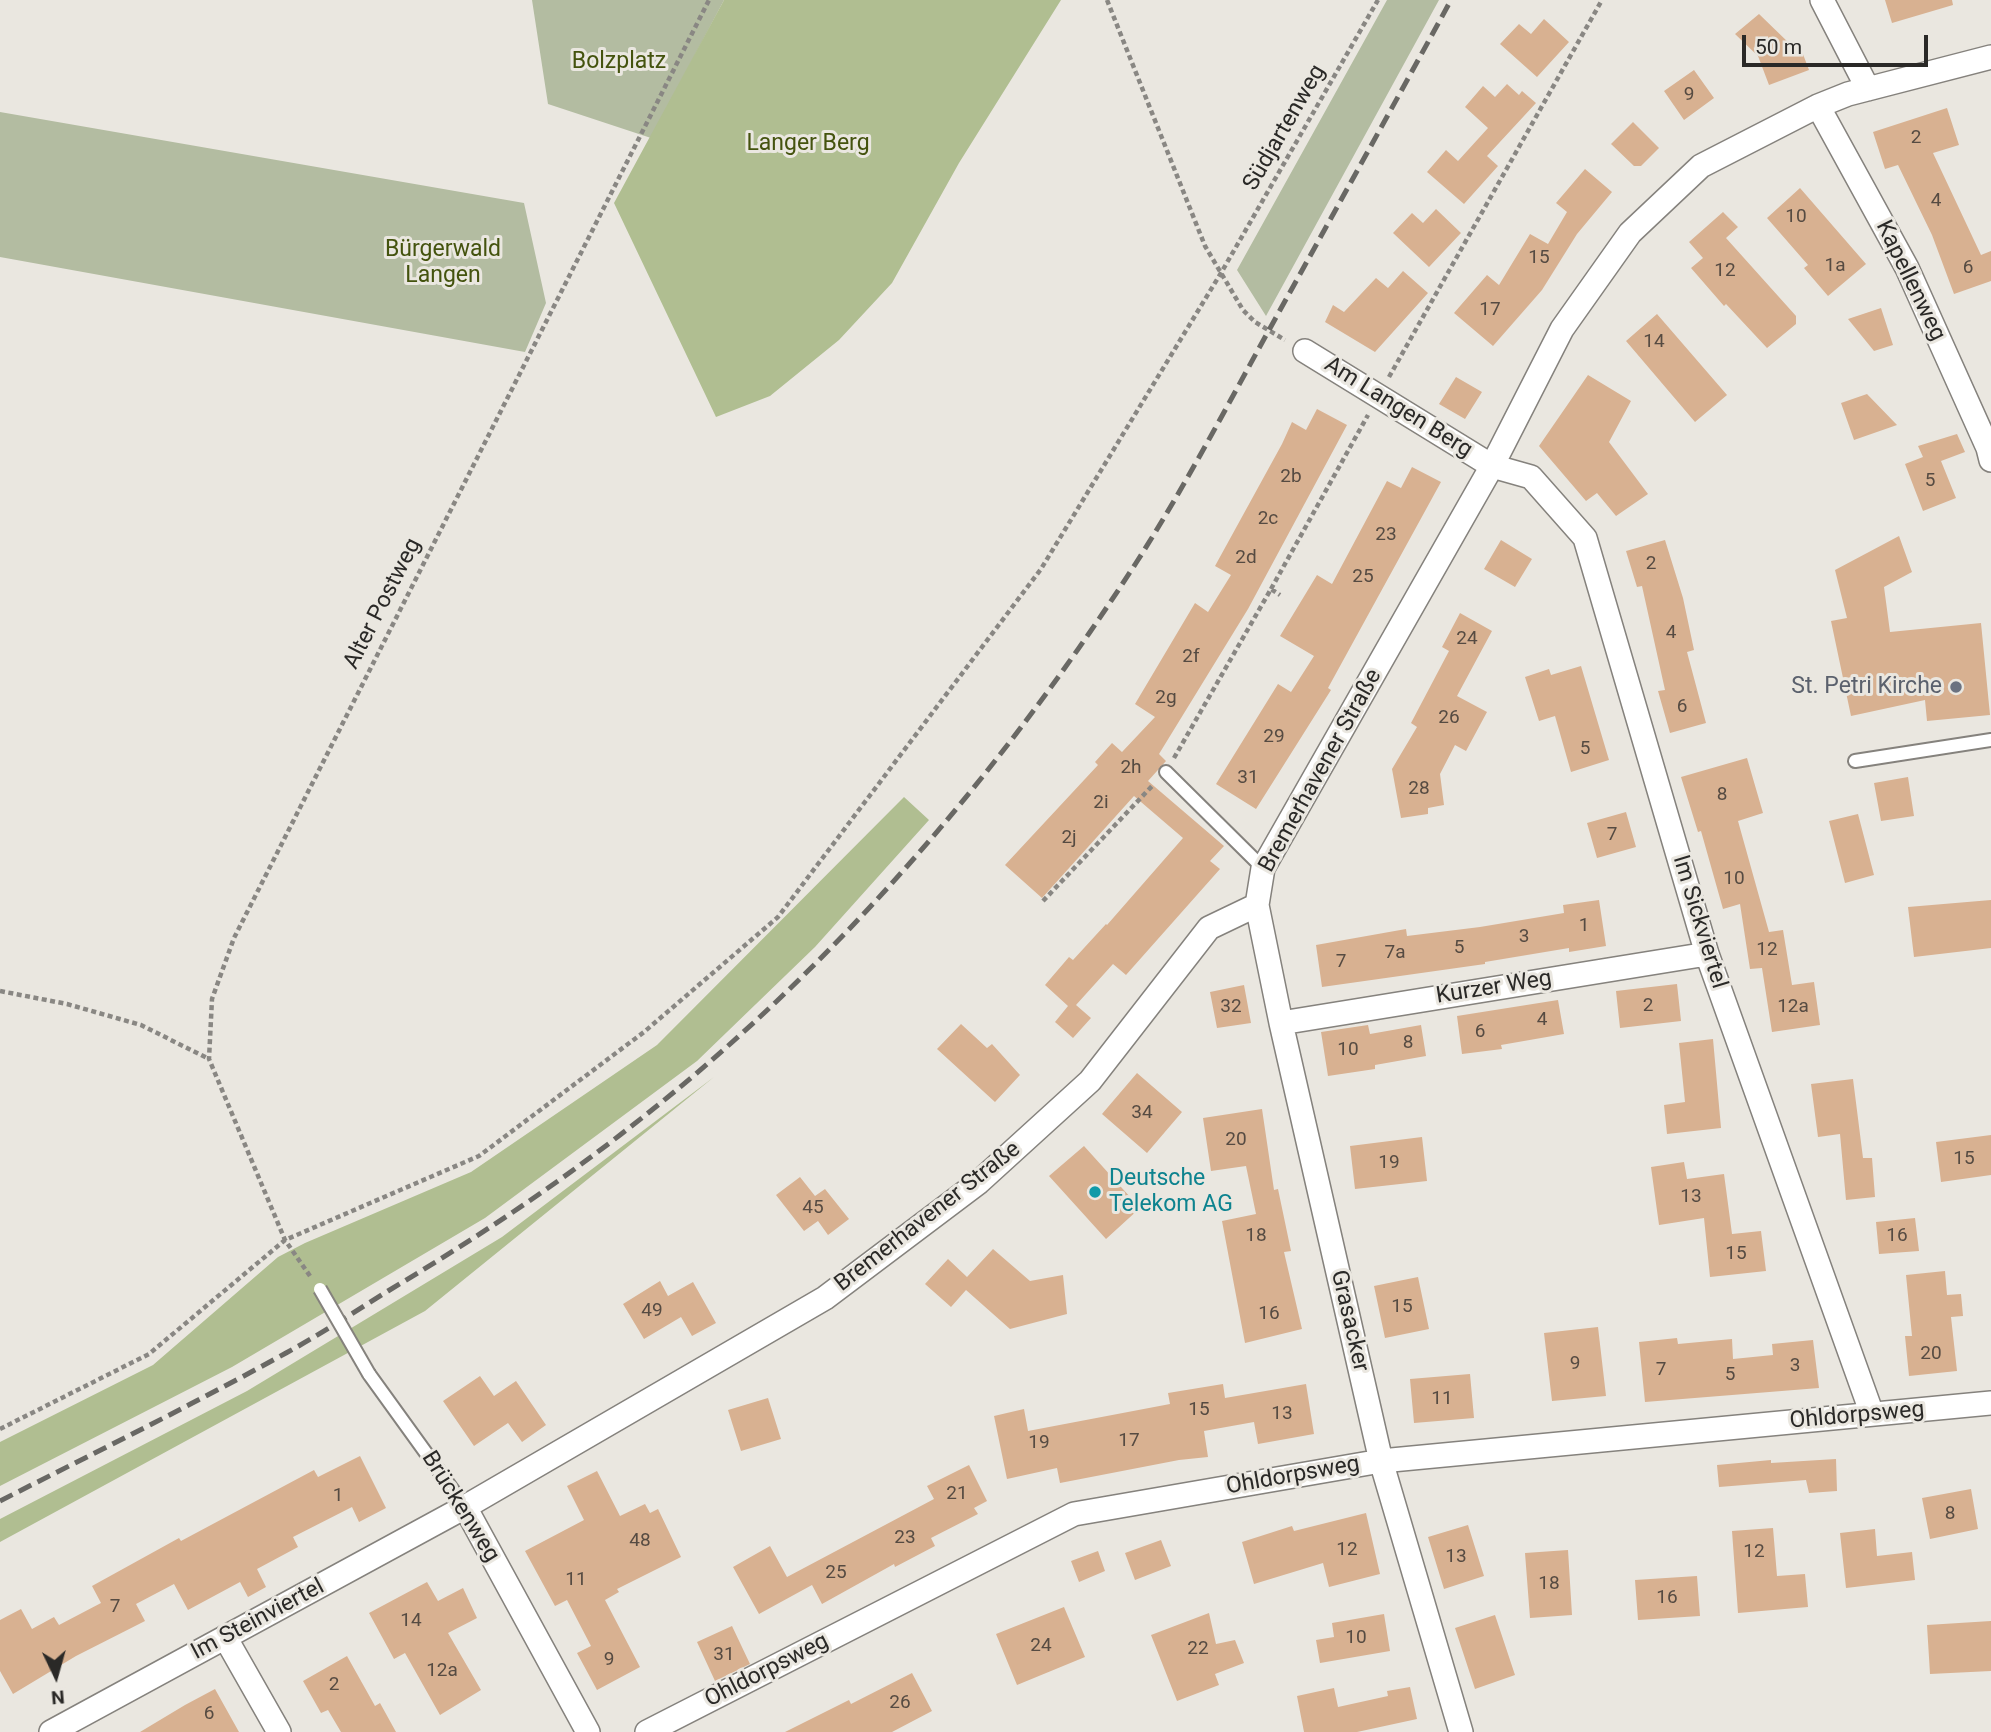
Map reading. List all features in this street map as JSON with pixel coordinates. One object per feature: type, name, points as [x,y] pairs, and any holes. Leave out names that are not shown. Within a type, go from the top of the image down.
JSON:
[{"type":"street","points":[[1822,0],[1868,89]]},
{"type":"street","name":"Bremerhavener Straße","points":[[465,1507],[825,1298],[979,1182],[1090,1081],[1209,928],[1257,905],[1264,868],[1492,466],[1562,330],[1630,233],[1701,166],[1818,106],[1848,94],[1991,57]]},
{"type":"street","name":"Kapellenweg","points":[[1818,106],[1907,268],[1991,460]]},
{"type":"street","name":"Am Langen Berg","points":[[1305,351],[1492,466]]},
{"type":"street","name":"Im Sickviertel","points":[[1492,466],[1531,477],[1585,538],[1707,954],[1872,1414]]},
{"type":"street","name":"Grasacker","points":[[1257,905],[1281,1023],[1381,1461],[1461,1732]]},
{"type":"street","name":"Kurzer Weg","points":[[1281,1023],[1707,954]]},
{"type":"street","name":"Ohldorpsweg","points":[[648,1732],[1074,1514],[1381,1461],[1991,1403]]},
{"type":"street","name":"Im Steinviertel","points":[[51,1732],[465,1507]]},
{"type":"street","name":"Brückenweg","points":[[465,1507],[588,1732]]},
{"type":"street","points":[[225,1637],[279,1732]]},
{"type":"lane","points":[[1855,761],[1991,740]]},
{"type":"lane","points":[[1166,772],[1264,868]]},
{"type":"lane","name":"Brückenweg","points":[[320,1289],[369,1374],[465,1507]]},
{"type":"path","name":"Alter Postweg","points":[[320,1289],[285,1240],[209,1059],[212,999],[234,939],[709,0]]},
{"type":"path","points":[[1107,0],[1205,246],[1231,295],[1249,316],[1305,351]]},
{"type":"path","name":"Südjartenweg","points":[[0,1429],[149,1354],[285,1240],[479,1156],[645,1032],[778,917],[1041,569],[1221,273],[1378,0]]},
{"type":"path","points":[[1043,901],[1166,772],[1602,0]]},
{"type":"path","points":[[1271,589],[1280,595]]},
{"type":"path","points":[[0,991],[67,1004],[141,1025],[209,1059]]},
{"type":"green space","name":"Bolzplatz","points":[[532,0],[724,0],[651,138],[548,104]]},
{"type":"green space","name":"Langer Berg","points":[[724,0],[1061,0],[959,163],[892,283],[839,340],[770,396],[716,417],[614,203]]},
{"type":"green space","points":[[1387,0],[1439,0],[1266,316],[1237,270]]},
{"type":"green space","name":"Bürgerwald Langen","points":[[0,112],[524,203],[546,303],[525,352],[0,257]]},
{"type":"green space","points":[[904,797],[929,820],[815,947],[697,1061],[485,1218],[232,1367],[0,1486],[0,1442],[153,1365],[278,1257],[471,1172],[657,1045]]},
{"type":"green space","points":[[714,1077],[425,1311],[0,1542],[0,1519],[247,1391],[502,1237]]},
{"type":"building","points":[[1885,0],[1952,0],[1953,5],[1892,23]]},
{"type":"building","points":[[1759,14],[1790,44],[1798,41],[1809,70],[1769,85],[1758,56],[1735,34]]},
{"type":"building","points":[[1544,19],[1569,42],[1537,77],[1500,44],[1519,24],[1531,34]]},
{"type":"building","points":[[1694,70],[1714,98],[1684,120],[1664,91]]},
{"type":"building","points":[[1507,84],[1519,95],[1522,91],[1536,103],[1487,156],[1498,166],[1464,204],[1427,172],[1446,150],[1458,161],[1488,128],[1465,107],[1483,86],[1495,97]]},
{"type":"building","points":[[1947,108],[1959,145],[1933,153],[1981,255],[1991,251],[1991,281],[1954,294],[1932,235],[1898,165],[1885,169],[1873,132]]},
{"type":"building","points":[[1633,122],[1659,148],[1641,166],[1634,166],[1611,144]]},
{"type":"building","points":[[1585,169],[1612,192],[1577,234],[1542,290],[1493,346],[1454,313],[1487,275],[1499,285],[1530,234],[1548,244],[1567,212],[1556,203]]},
{"type":"building","points":[[1800,188],[1866,264],[1828,296],[1804,268],[1808,265],[1767,218]]},
{"type":"building","points":[[1436,209],[1461,233],[1429,267],[1393,233],[1412,213],[1423,223]]},
{"type":"building","points":[[1723,212],[1738,227],[1726,238],[1796,316],[1796,324],[1767,348],[1726,304],[1724,306],[1691,268],[1703,258],[1689,242]]},
{"type":"building","points":[[1403,271],[1428,293],[1375,352],[1325,322],[1333,305],[1344,312],[1376,278],[1388,288]]},
{"type":"building","points":[[1881,308],[1893,345],[1874,351],[1848,319]]},
{"type":"building","points":[[1657,314],[1727,395],[1695,422],[1626,341]]},
{"type":"building","points":[[1588,375],[1631,401],[1609,442],[1648,494],[1616,516],[1597,493],[1586,501],[1539,446]]},
{"type":"building","points":[[1456,377],[1482,392],[1465,419],[1439,404]]},
{"type":"building","points":[[1867,394],[1897,425],[1854,440],[1841,403]]},
{"type":"building","points":[[1317,409],[1347,425],[1248,609],[1159,754],[1166,761],[1148,781],[1224,846],[1210,861],[1220,869],[1126,975],[1113,964],[1076,1005],[1091,1018],[1073,1038],[1055,1022],[1068,1006],[1045,985],[1069,957],[1073,960],[1107,925],[1183,838],[1134,796],[1042,898],[1005,865],[1098,765],[1095,762],[1112,743],[1122,752],[1155,717],[1135,704],[1195,603],[1208,612],[1231,575],[1215,566],[1292,422],[1306,430]]},
{"type":"building","points":[[1957,434],[1965,452],[1941,461],[1956,498],[1923,511],[1905,464],[1923,457],[1918,446]]},
{"type":"building","points":[[1412,467],[1441,482],[1328,688],[1331,690],[1256,809],[1216,784],[1278,684],[1291,692],[1314,656],[1280,636],[1317,575],[1332,584],[1387,481],[1401,488]]},
{"type":"building","points":[[1899,536],[1912,572],[1884,587],[1890,632],[1981,623],[1990,715],[1927,721],[1925,700],[1851,716],[1831,621],[1847,618],[1835,570]]},
{"type":"building","points":[[1501,540],[1532,559],[1515,587],[1484,569]]},
{"type":"building","points":[[1665,540],[1683,598],[1694,650],[1687,652],[1706,723],[1670,733],[1658,691],[1665,690],[1642,586],[1637,587],[1626,551]]},
{"type":"building","points":[[1460,613],[1492,631],[1457,696],[1487,712],[1466,751],[1455,745],[1440,774],[1444,805],[1428,808],[1428,814],[1401,818],[1392,769],[1417,727],[1411,723],[1449,651],[1442,647]]},
{"type":"building","points":[[1581,666],[1609,760],[1571,772],[1555,716],[1539,721],[1525,677],[1549,669],[1551,675]]},
{"type":"building","points":[[1747,758],[1763,813],[1738,821],[1769,932],[1783,930],[1792,985],[1814,982],[1820,1025],[1772,1032],[1762,968],[1750,969],[1740,904],[1723,909],[1701,831],[1698,832],[1681,777]]},
{"type":"building","points":[[1908,777],[1914,816],[1881,821],[1874,783]]},
{"type":"building","points":[[1626,812],[1636,847],[1597,858],[1587,823]]},
{"type":"building","points":[[1858,814],[1874,875],[1845,883],[1829,821]]},
{"type":"building","points":[[1599,900],[1606,946],[1569,952],[1569,948],[1485,964],[1322,987],[1316,945],[1406,929],[1407,936],[1480,927],[1564,913],[1563,905]]},
{"type":"building","points":[[1991,900],[1991,948],[1914,957],[1908,907]]},
{"type":"building","points":[[1677,984],[1681,1021],[1620,1028],[1616,991]]},
{"type":"building","points":[[1244,985],[1251,1023],[1217,1028],[1210,992]]},
{"type":"building","points":[[1558,1000],[1564,1034],[1501,1045],[1502,1049],[1462,1054],[1457,1016]]},
{"type":"building","points":[[961,1024],[987,1048],[992,1044],[1020,1075],[995,1102],[937,1049]]},
{"type":"building","points":[[1368,1025],[1370,1034],[1421,1025],[1426,1056],[1375,1065],[1375,1069],[1328,1076],[1321,1032]]},
{"type":"building","points":[[1713,1039],[1721,1128],[1667,1134],[1664,1105],[1685,1102],[1679,1043]]},
{"type":"building","points":[[1137,1073],[1182,1112],[1147,1153],[1102,1114]]},
{"type":"building","points":[[1853,1079],[1863,1158],[1872,1158],[1875,1197],[1846,1200],[1840,1134],[1818,1137],[1811,1084]]},
{"type":"building","points":[[1262,1109],[1274,1190],[1278,1189],[1291,1251],[1284,1252],[1302,1329],[1245,1343],[1222,1221],[1256,1214],[1246,1166],[1211,1171],[1203,1118]]},
{"type":"building","points":[[1991,1135],[1991,1175],[1941,1182],[1936,1142]]},
{"type":"building","points":[[1422,1137],[1427,1181],[1355,1189],[1350,1146]]},
{"type":"building","name":"Deutsche Telekom AG","points":[[1084,1146],[1140,1208],[1106,1239],[1049,1176]]},
{"type":"building","points":[[1684,1162],[1687,1179],[1724,1174],[1732,1234],[1761,1231],[1766,1271],[1710,1277],[1704,1218],[1659,1225],[1651,1167]]},
{"type":"building","points":[[800,1177],[815,1196],[825,1189],[849,1219],[828,1235],[818,1221],[804,1231],[776,1195]]},
{"type":"building","points":[[1915,1218],[1919,1251],[1879,1254],[1876,1222]]},
{"type":"building","points":[[993,1249],[1030,1281],[1063,1275],[1067,1314],[1010,1329],[966,1290],[951,1307],[925,1284],[948,1259],[967,1277]]},
{"type":"building","points":[[1945,1271],[1947,1295],[1961,1294],[1963,1316],[1951,1317],[1957,1371],[1909,1376],[1905,1336],[1912,1336],[1906,1275]]},
{"type":"building","points":[[1418,1277],[1429,1329],[1385,1338],[1374,1286]]},
{"type":"building","points":[[660,1281],[668,1296],[693,1282],[716,1323],[692,1336],[681,1317],[644,1339],[623,1304]]},
{"type":"building","points":[[1598,1327],[1606,1396],[1552,1401],[1544,1333]]},
{"type":"building","points":[[1677,1338],[1678,1344],[1732,1339],[1733,1359],[1773,1355],[1772,1344],[1813,1340],[1819,1388],[1645,1402],[1639,1342]]},
{"type":"building","points":[[1470,1374],[1474,1418],[1414,1423],[1410,1379]]},
{"type":"building","points":[[480,1376],[494,1396],[516,1381],[546,1425],[522,1442],[508,1423],[474,1446],[443,1401]]},
{"type":"building","points":[[1223,1384],[1225,1398],[1306,1384],[1314,1434],[1258,1444],[1254,1422],[1204,1431],[1208,1457],[1060,1483],[1057,1468],[1007,1479],[994,1416],[1024,1409],[1028,1431],[1170,1404],[1168,1393]]},
{"type":"building","points":[[768,1398],[781,1439],[741,1451],[728,1410]]},
{"type":"building","points":[[360,1456],[386,1508],[359,1522],[352,1507],[293,1537],[298,1547],[257,1569],[266,1587],[248,1597],[240,1582],[188,1610],[174,1584],[136,1604],[145,1621],[76,1656],[13,1694],[0,1671],[0,1620],[21,1609],[32,1629],[54,1617],[59,1625],[101,1603],[92,1586],[179,1538],[181,1541],[314,1470],[318,1477]]},
{"type":"building","points":[[1836,1459],[1837,1491],[1809,1493],[1806,1480],[1719,1487],[1717,1465],[1771,1460],[1771,1463]]},
{"type":"building","points":[[969,1465],[987,1501],[974,1508],[978,1514],[931,1538],[935,1546],[895,1567],[894,1564],[822,1604],[812,1585],[759,1614],[733,1567],[770,1546],[787,1577],[934,1499],[927,1486]]},
{"type":"building","points":[[597,1471],[620,1516],[645,1504],[650,1513],[658,1509],[681,1557],[617,1589],[619,1592],[605,1600],[640,1667],[597,1690],[577,1653],[591,1646],[567,1600],[555,1606],[525,1551],[584,1520],[567,1486]]},
{"type":"building","points":[[1971,1489],[1978,1529],[1930,1539],[1922,1498]]},
{"type":"building","points":[[1366,1513],[1380,1574],[1329,1587],[1323,1563],[1254,1584],[1242,1542],[1292,1526],[1294,1531]]},
{"type":"building","points":[[1468,1525],[1484,1576],[1444,1589],[1428,1537]]},
{"type":"building","points":[[1773,1528],[1777,1576],[1805,1574],[1808,1607],[1738,1613],[1732,1531]]},
{"type":"building","points":[[1875,1529],[1877,1556],[1912,1552],[1915,1580],[1846,1588],[1840,1533]]},
{"type":"building","points":[[1161,1540],[1171,1566],[1135,1580],[1125,1553]]},
{"type":"building","points":[[1568,1550],[1572,1615],[1530,1618],[1525,1553]]},
{"type":"building","points":[[1098,1551],[1105,1571],[1079,1582],[1071,1561]]},
{"type":"building","points":[[1697,1576],[1700,1616],[1638,1620],[1635,1580]]},
{"type":"building","points":[[427,1582],[438,1601],[463,1588],[477,1618],[448,1633],[481,1690],[440,1715],[405,1653],[394,1659],[369,1613]]},
{"type":"building","points":[[1064,1607],[1085,1657],[1017,1685],[996,1634]]},
{"type":"building","points":[[1209,1613],[1216,1644],[1235,1640],[1244,1663],[1215,1674],[1219,1685],[1177,1701],[1151,1635]]},
{"type":"building","points":[[1384,1614],[1390,1651],[1320,1663],[1316,1640],[1334,1637],[1332,1623]]},
{"type":"building","points":[[1495,1615],[1515,1675],[1475,1689],[1455,1628]]},
{"type":"building","points":[[1991,1621],[1991,1671],[1930,1674],[1927,1625]]},
{"type":"building","points":[[732,1626],[750,1664],[715,1681],[697,1642]]},
{"type":"building","points":[[347,1656],[375,1706],[380,1703],[396,1732],[341,1732],[328,1710],[321,1713],[303,1681]]},
{"type":"building","points":[[912,1673],[932,1711],[892,1732],[785,1732],[849,1700],[851,1704]]},
{"type":"building","points":[[1410,1687],[1417,1719],[1357,1732],[1304,1732],[1297,1696],[1334,1688],[1338,1707],[1388,1696],[1387,1691]]},
{"type":"building","points":[[215,1689],[239,1732],[140,1732],[185,1705]]},
{"type":"railway","points":[[0,1501],[299,1346],[506,1217],[620,1135],[695,1074],[767,1010],[836,942],[902,872],[965,798],[1025,722],[1136,563],[1204,448],[1451,0]]},
{"type":"place","name":"St. Petri Kirche","points":[[1956,687]]},
{"type":"place","name":"Deutsche Telekom AG","points":[[1095,1192]]}]
